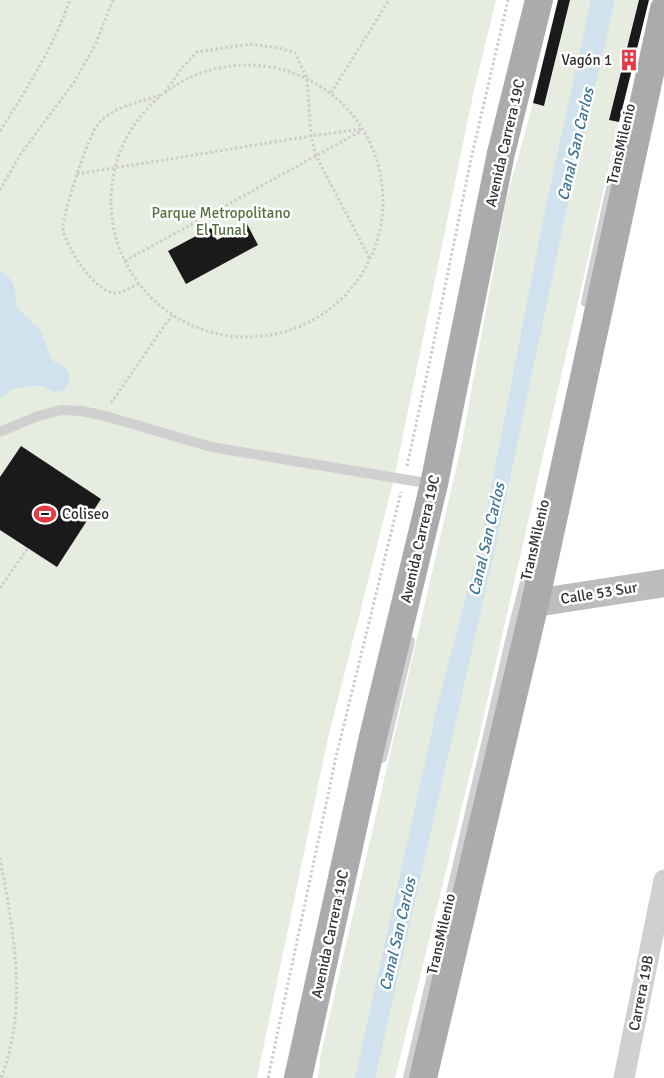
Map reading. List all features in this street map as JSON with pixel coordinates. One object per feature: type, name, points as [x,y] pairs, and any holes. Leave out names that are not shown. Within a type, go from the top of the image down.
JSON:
[{"type":"main road","name":"Avenida Carrera 19C","points":[[298,1078],[373,737],[434,484],[502,153],[539,0]]},
{"type":"main road","points":[[423,1078],[535,603],[664,9]]},
{"type":"street","name":"Calle 53 Sur","points":[[535,603],[664,582]]},
{"type":"street","name":"Carrera 19B","points":[[624,1078],[664,880]]},
{"type":"lane","name":"TransMilenio","points":[[585,310],[625,125]]},
{"type":"lane","points":[[0,432],[38,416],[61,410],[82,411],[211,447],[434,484]]},
{"type":"lane","name":"TransMilenio","points":[[408,1078],[507,652],[534,550]]},
{"type":"lane","points":[[379,773],[413,630]]},
{"type":"path","points":[[0,131],[37,72],[61,25],[70,0]]},
{"type":"path","points":[[0,190],[20,156],[75,80],[96,43],[113,0]]},
{"type":"path","points":[[332,93],[389,0]]},
{"type":"path","points":[[268,1078],[336,757],[404,480],[471,159],[508,0]]},
{"type":"path","points":[[139,284],[116,293],[105,290],[87,274],[63,230],[68,203],[77,174],[97,125],[111,113],[163,94],[196,75],[233,65],[271,66],[307,78],[332,93],[364,129],[381,171],[383,216],[370,260],[349,292],[319,317],[283,332],[245,338],[206,331],[172,315],[154,301],[139,284],[125,261],[115,231],[111,199],[116,168],[126,140],[142,115],[163,94],[197,52],[250,44],[279,48],[296,54],[307,78],[311,136],[316,156],[370,260]]},
{"type":"path","points":[[77,174],[364,129]]},
{"type":"path","points":[[125,261],[364,129]]},
{"type":"path","points":[[102,416],[172,315]]},
{"type":"path","points":[[0,588],[28,548]]},
{"type":"path","points":[[0,858],[15,949],[17,992],[12,1035],[1,1078]]},
{"type":"green space","name":"Parque Metropolitano El Tunal","points":[[0,0],[496,0],[474,90],[394,479],[328,738],[257,1078],[0,1078]]},
{"type":"green space","points":[[570,0],[639,0],[609,120],[619,122],[479,737],[395,1078],[318,1078],[321,1053],[461,447],[506,201],[533,103],[545,106]]},
{"type":"water","name":"Canal San Carlos","points":[[591,0],[615,0],[564,222],[497,540],[375,1078],[355,1078],[439,699],[481,540],[543,220]]},
{"type":"water","points":[[0,271],[10,278],[14,286],[17,307],[41,331],[52,360],[69,372],[69,382],[63,391],[54,392],[42,386],[34,386],[12,389],[0,398]]},
{"type":"building","name":"Vagón 1","points":[[558,0],[570,0],[544,106],[533,103]]},
{"type":"building","name":"Vagón 1","points":[[639,0],[649,0],[619,122],[609,120]]},
{"type":"building","points":[[247,224],[258,245],[186,284],[168,251],[211,228],[217,240]]},
{"type":"building","name":"Coliseo","points":[[21,446],[101,499],[57,567],[0,530],[0,477]]},
{"type":"place","name":"Vagón 1","points":[[629,60]]},
{"type":"place","name":"Coliseo","points":[[45,514]]}]
